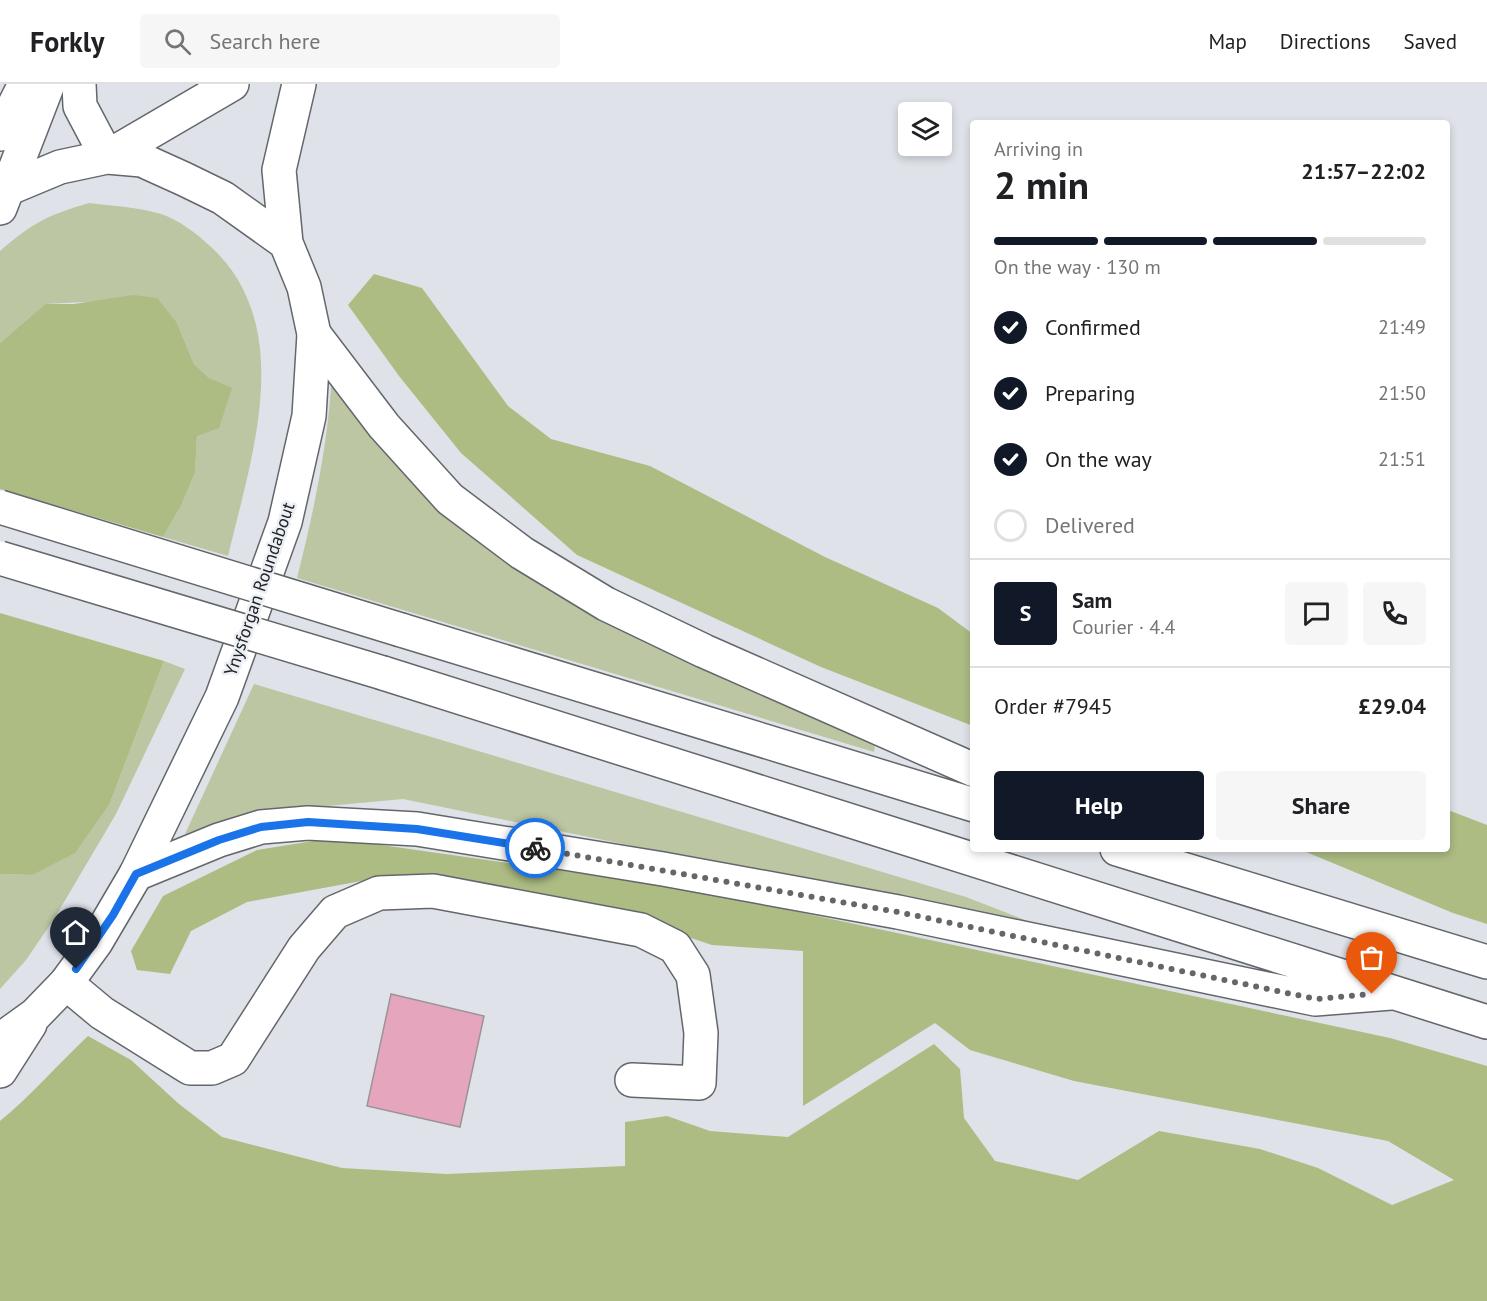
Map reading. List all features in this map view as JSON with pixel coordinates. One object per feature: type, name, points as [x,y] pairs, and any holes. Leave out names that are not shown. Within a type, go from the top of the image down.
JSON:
[{"type":"main road","points":[[0,134],[25,84]]},
{"type":"main road","points":[[2,196],[48,84]]},
{"type":"main road","points":[[79,84],[80,106],[107,157]]},
{"type":"main road","points":[[107,157],[232,84]]},
{"type":"main road","name":"Ynysforgan Roundabout","points":[[0,1040],[35,1015],[66,983],[96,942],[136,874],[222,697],[285,522],[309,416],[315,333],[303,288],[286,243],[279,170],[299,84]]},
{"type":"main road","points":[[2,196],[60,167],[107,157],[142,160],[223,198],[286,243]]},
{"type":"main road","points":[[315,333],[384,426],[450,500],[522,553],[606,604],[704,651],[970,768]]},
{"type":"main road","points":[[0,507],[970,804]]},
{"type":"main road","points":[[0,558],[383,673],[1487,1022]]},
{"type":"main road","points":[[136,874],[219,840],[261,827],[308,822],[417,829],[663,869],[898,912],[1316,999],[1391,993]]},
{"type":"main road","points":[[1127,852],[1487,963]]},
{"type":"main road","points":[[1168,852],[1211,878]]},
{"type":"main road","points":[[66,983],[102,1013],[190,1068],[213,1068],[233,1059],[304,948],[335,912],[379,893],[433,891],[476,898],[641,930],[675,947],[693,975],[701,1033],[699,1083],[632,1080]]},
{"type":"main road","points":[[0,1071],[35,1015]]},
{"type":"green space","points":[[89,203],[152,212],[187,227],[210,246],[237,278],[253,314],[260,353],[261,394],[256,436],[228,556],[163,537],[181,506],[195,473],[197,436],[209,378],[194,364],[177,323],[104,301],[45,304],[0,343],[0,251],[41,221]]},
{"type":"green space","points":[[374,274],[422,288],[508,406],[551,439],[650,466],[825,557],[938,608],[970,632],[970,725],[821,667],[577,555],[461,453],[399,376],[348,305]]},
{"type":"green space","points":[[133,295],[157,298],[177,323],[194,364],[209,378],[232,388],[219,428],[197,436],[195,473],[181,506],[163,537],[0,489],[0,343],[45,304],[74,304]]},
{"type":"green space","points":[[332,374],[396,462],[739,683],[875,745],[874,752],[297,578],[319,477]]},
{"type":"green space","points":[[0,613],[164,661],[110,803],[75,853],[32,875],[0,874]]},
{"type":"green space","points":[[164,661],[185,669],[116,814],[54,919],[26,960],[0,989],[0,874],[32,875],[110,803]]},
{"type":"green space","points":[[254,684],[966,897],[1058,933],[403,799],[250,813],[185,834]]},
{"type":"green space","points":[[1450,811],[1487,825],[1487,924],[1453,913],[1306,852],[1450,852]]},
{"type":"green space","points":[[332,838],[691,889],[1390,1038],[1487,1066],[1487,1301],[0,1301],[0,1121],[88,1036],[131,1060],[179,1104],[222,1137],[342,1168],[447,1174],[625,1166],[625,1122],[667,1116],[710,1131],[788,1137],[934,1044],[960,1069],[964,1118],[995,1161],[1078,1180],[1159,1131],[1260,1149],[1318,1168],[1392,1205],[1454,1180],[1388,1141],[1074,1081],[970,1050],[935,1023],[803,1106],[803,951],[712,945],[670,931],[524,895],[394,875],[247,902],[191,931],[170,974],[137,970],[131,951],[163,896],[257,850]]},
{"type":"building","points":[[391,994],[484,1016],[460,1127],[367,1106]]},
{"type":"way so far","points":[[535,848],[898,912],[1316,999],[1372,994]]},
{"type":"route","points":[[76,969],[96,942],[136,874],[219,840],[261,827],[308,822],[417,829],[535,848]]}]
